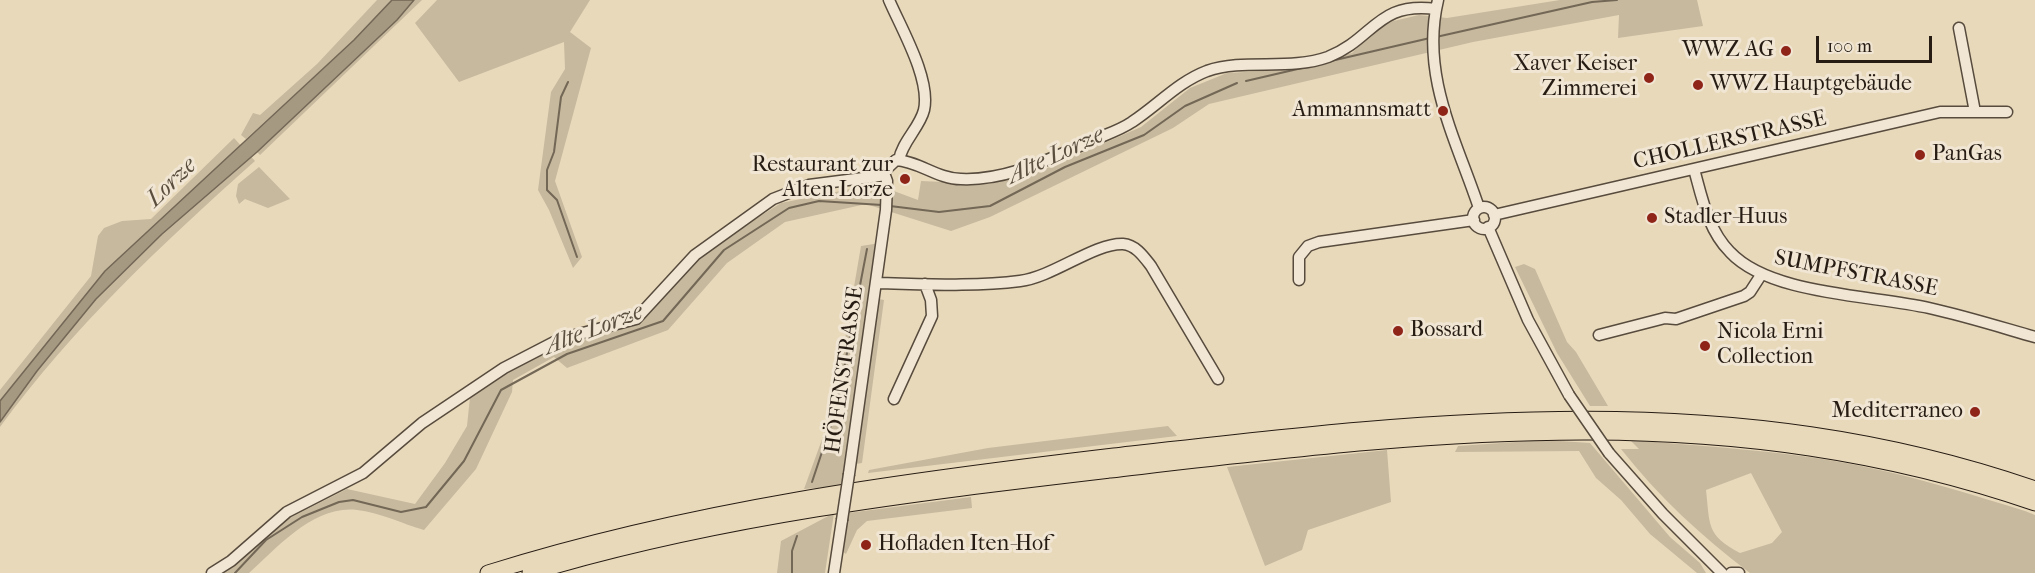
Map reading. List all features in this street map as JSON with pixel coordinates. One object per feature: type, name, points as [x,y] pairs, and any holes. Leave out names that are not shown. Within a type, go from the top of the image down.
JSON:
[{"type":"highway","points":[[488,573],[638,531],[729,511],[838,492],[996,470],[1294,436],[1467,421],[1651,419],[1776,429],[1917,454],[2035,489]]},
{"type":"highway","points":[[530,573],[689,532],[838,504],[1293,449],[1487,433],[1633,431],[1761,440],[1897,463],[2035,503]]},
{"type":"street","points":[[889,0],[918,68],[925,93],[924,110],[899,160]]},
{"type":"street","points":[[212,573],[231,561],[287,512],[363,473],[422,423],[504,368],[560,339],[636,319],[646,312],[695,255],[773,199],[809,185],[884,173],[892,162],[899,160],[950,178],[972,179],[1007,174],[1129,124],[1196,75],[1217,68],[1294,64],[1325,58],[1344,50],[1390,13],[1413,8],[1436,10],[1434,63],[1443,111],[1479,208]]},
{"type":"street","points":[[1959,28],[1975,112]]},
{"type":"street","name":"CHOLLERSTRASSE","points":[[1494,215],[1940,112],[2007,112]]},
{"type":"street","name":"SUMPFSTRASSE","points":[[1694,169],[1709,218],[1720,240],[1739,261],[1761,275],[1792,284],[1931,308],[2035,337]]},
{"type":"street","name":"HÖFENSTRASSE","points":[[834,573],[877,283],[886,210],[887,189],[884,173]]},
{"type":"street","points":[[1479,208],[1489,208],[1494,215],[1493,222],[1488,227],[1479,227],[1474,220],[1474,213],[1479,208]]},
{"type":"street","points":[[1299,280],[1299,257],[1308,246],[1319,242],[1474,220]]},
{"type":"street","points":[[1488,227],[1528,320],[1569,395],[1609,453],[1651,502],[1722,573]]},
{"type":"street","points":[[877,283],[1021,281],[1056,271],[1099,250],[1121,244],[1130,245],[1141,253],[1151,266],[1218,379]]},
{"type":"street","points":[[1599,335],[1665,318],[1676,319],[1744,296],[1750,292],[1761,275]]},
{"type":"street","points":[[894,399],[932,316],[931,300],[925,284]]},
{"type":"street","points":[[1731,573],[1739,573]]},
{"type":"shaded area","points":[[377,0],[392,0],[354,40],[246,139],[241,135],[253,113],[260,115],[317,64]]},
{"type":"shaded area","points":[[392,0],[414,0],[397,20],[257,152],[162,234],[96,299],[37,371],[0,422],[0,401],[105,271],[354,40]]},
{"type":"shaded area","points":[[414,0],[422,0],[260,155],[257,152],[397,20]]},
{"type":"shaded area","points":[[437,0],[590,0],[570,32],[591,48],[555,181],[582,257],[573,268],[549,210],[538,190],[551,92],[565,69],[564,42],[459,82],[415,23]]},
{"type":"shaded area","points":[[1560,0],[1697,0],[1703,26],[1618,38],[1619,15],[1473,42],[1209,104],[1173,128],[990,217],[951,231],[866,204],[785,222],[727,263],[668,330],[567,368],[554,357],[513,380],[512,392],[476,469],[424,530],[374,513],[341,510],[326,514],[298,530],[249,573],[215,573],[264,531],[347,489],[415,504],[445,463],[467,426],[470,397],[535,354],[601,330],[636,323],[705,251],[781,203],[875,184],[918,200],[921,181],[989,184],[1038,172],[1141,127],[1190,88],[1227,73],[1281,70],[1352,53],[1381,24],[1419,15],[1447,18]]},
{"type":"shaded area","points":[[234,138],[255,161],[120,287],[58,354],[0,427],[0,390],[91,276],[98,236],[104,228],[122,221],[151,219]]},
{"type":"shaded area","points":[[259,167],[290,199],[268,208],[245,199],[239,204],[236,196],[238,184]]},
{"type":"shaded area","points":[[880,243],[841,486],[804,489],[833,409],[861,246]]},
{"type":"shaded area","points":[[1524,264],[1535,269],[1567,342],[1576,352],[1608,406],[1590,406],[1557,353],[1515,267]]},
{"type":"shaded area","points":[[879,299],[884,300],[862,463],[856,464]]},
{"type":"shaded area","points":[[1168,426],[1177,436],[868,473],[869,470],[988,448]]},
{"type":"shaded area","points":[[1545,440],[1590,443],[1670,537],[1700,563],[1706,573],[1697,573],[1650,534],[1621,500],[1596,478],[1579,451],[1455,452],[1458,446]]},
{"type":"shaded area","points":[[1630,440],[1753,450],[1814,458],[1913,478],[2025,511],[2035,515],[2035,573],[1750,573],[1681,515],[1621,449],[1639,449]],"holes":[[[1751,473],[1782,532],[1772,543],[1740,553],[1729,547],[1712,528],[1706,490]]]},
{"type":"shaded area","points":[[1387,450],[1391,502],[1308,530],[1302,550],[1265,566],[1227,467]]},
{"type":"shaded area","points":[[971,497],[972,508],[867,521],[857,530],[846,554],[842,551],[848,513]]},
{"type":"shaded area","points":[[834,513],[825,573],[777,573],[781,541]]},
{"type":"waterway","name":"Alte Lorze","points":[[1436,37],[1592,2],[1617,0]]},
{"type":"waterway","name":"Alte Lorze","points":[[1331,61],[1430,38]]},
{"type":"waterway","name":"Alte Lorze","points":[[1246,81],[1302,68]]},
{"type":"waterway","points":[[568,82],[561,97],[554,152],[547,170],[547,190],[557,200],[577,257]]},
{"type":"waterway","name":"Alte Lorze","points":[[890,206],[939,212],[990,206],[1065,167],[1144,135],[1185,106],[1237,83]]},
{"type":"waterway","name":"Alte Lorze","points":[[235,573],[266,540],[302,517],[339,502],[353,500],[401,512],[426,507],[464,461],[501,390],[567,354],[663,321],[724,250],[789,208],[819,201],[882,205]]},
{"type":"waterway","points":[[812,482],[836,410],[867,249]]},
{"type":"waterway","points":[[792,573],[792,551],[797,536]]},
{"type":"place","name":"WWZ AG","points":[[1786,51]]},
{"type":"place","name":"Xaver Keiser Zimmerei","points":[[1649,78]]},
{"type":"place","name":"WWZ Hauptgebäude","points":[[1698,85]]},
{"type":"place","name":"Ammannsmatt","points":[[1443,111]]},
{"type":"place","name":"PanGas","points":[[1920,155]]},
{"type":"place","name":"Restaurant zur Alten Lorze","points":[[905,179]]},
{"type":"place","name":"Stadler-Huus","points":[[1652,218]]},
{"type":"place","name":"Bossard","points":[[1398,331]]},
{"type":"place","name":"Nicola Erni Collection","points":[[1705,346]]},
{"type":"place","name":"Mediterraneo","points":[[1975,412]]},
{"type":"place","name":"Hofladen Iten-Hof","points":[[866,545]]},
{"type":"water label","name":"Lorze","points":[[172,183]]}]
